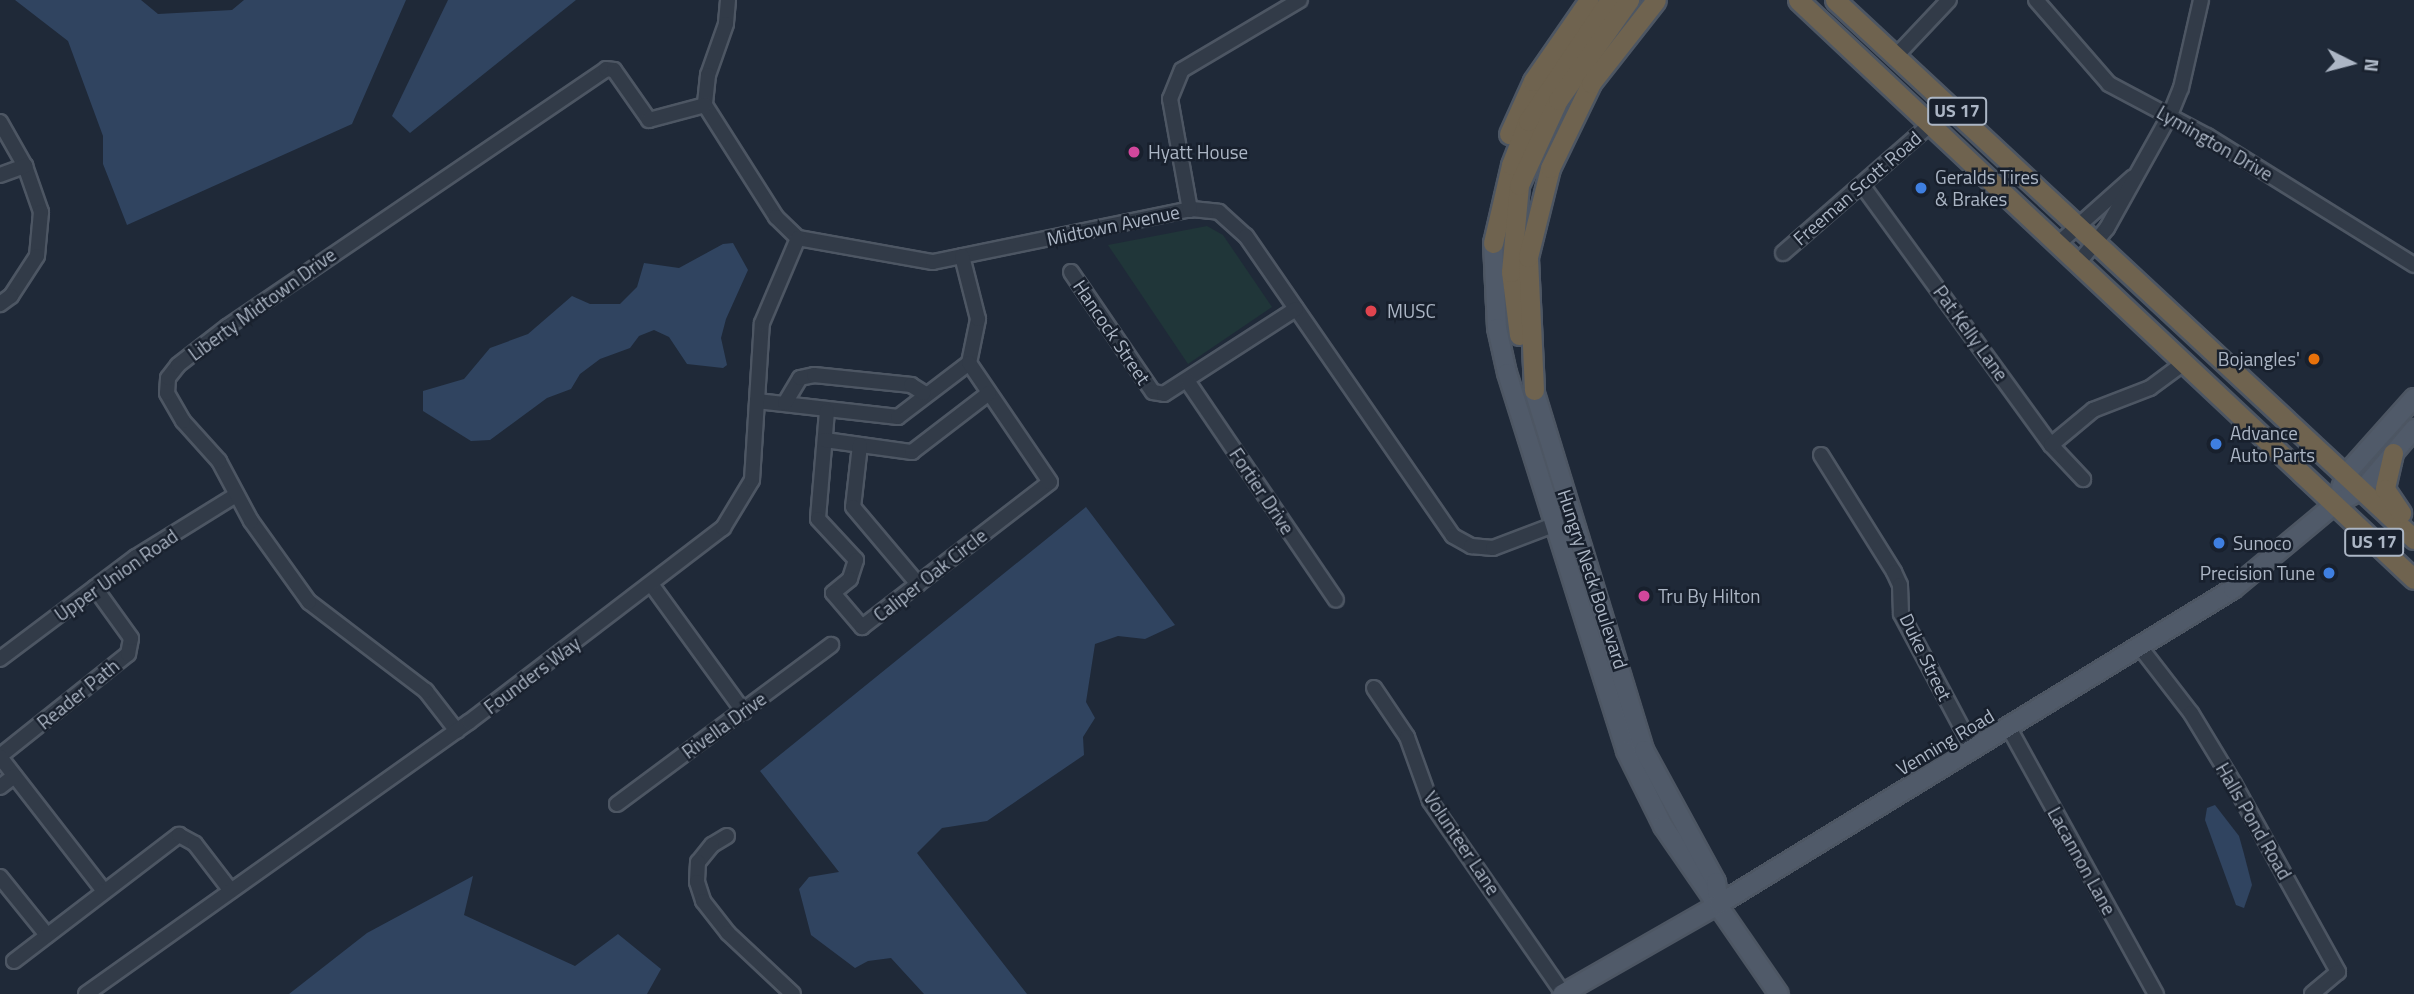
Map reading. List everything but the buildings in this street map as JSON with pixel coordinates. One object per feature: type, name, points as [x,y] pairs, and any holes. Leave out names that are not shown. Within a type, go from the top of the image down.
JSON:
[{"type":"highway","points":[[1534,390],[1528,257],[1550,168],[1591,83],[1656,0]]},
{"type":"highway","name":"US 17","points":[[1798,0],[2414,579]]},
{"type":"highway","name":"US 17","points":[[1835,0],[2097,241],[2414,539]]},
{"type":"highway","points":[[1534,390],[1521,347],[1511,272],[1520,185],[1558,100],[1611,3]]},
{"type":"highway","points":[[1493,243],[1496,185],[1512,125],[1533,81],[1611,3]]},
{"type":"highway","points":[[2393,453],[2386,478],[2386,496],[2414,527]]},
{"type":"main road","name":"Hungry Neck Boulevard","points":[[1493,243],[1497,328],[1554,526],[1634,772],[1703,889],[1719,904],[1779,994]]},
{"type":"main road","name":"Hungry Neck Boulevard","points":[[1534,390],[1644,750],[1716,881],[1719,904]]},
{"type":"main road","points":[[2335,504],[2346,474],[2414,398]]},
{"type":"main road","points":[[2362,489],[2414,429]]},
{"type":"main road","name":"Venning Road","points":[[1563,994],[1719,904],[2250,578],[2335,504],[2362,489]]},
{"type":"street","points":[[729,0],[724,31],[708,75],[705,105],[776,217],[799,238]]},
{"type":"street","points":[[724,31],[735,15],[737,0]]},
{"type":"street","points":[[1190,210],[1170,99],[1182,70],[1300,0]]},
{"type":"street","points":[[1896,56],[1949,0]]},
{"type":"street","name":"Lymington Drive","points":[[2036,0],[2097,75],[2170,115],[2414,265]]},
{"type":"street","points":[[2079,262],[2097,241],[2170,115],[2181,88],[2202,0]]},
{"type":"street","name":"Liberty Midtown Drive","points":[[457,731],[426,691],[309,602],[236,495],[219,461],[183,421],[167,393],[168,378],[178,365],[360,234],[606,69],[614,71],[649,120],[705,105]]},
{"type":"street","points":[[0,122],[24,166],[41,212],[37,256],[11,296],[0,304]]},
{"type":"street","name":"Freeman Scott Road","points":[[1783,253],[1931,124]]},
{"type":"street","points":[[0,175],[24,166]]},
{"type":"street","points":[[2059,243],[2134,176]]},
{"type":"street","name":"Pat Kelly Lane","points":[[1862,185],[2051,445],[2083,479]]},
{"type":"street","name":"Midtown Avenue","points":[[799,238],[919,261],[962,256],[1190,210],[1219,212],[1233,220],[1452,536],[1471,546],[1493,548],[1573,517]]},
{"type":"street","name":"Founders Way","points":[[86,994],[457,731],[718,533],[740,507],[755,461],[762,323],[799,238]]},
{"type":"street","points":[[757,401],[785,402],[827,411],[898,417],[925,393],[969,363],[978,319],[962,256]]},
{"type":"street","name":"Hancock Street","points":[[1072,272],[1153,392],[1164,394],[1188,382],[1296,309]]},
{"type":"street","points":[[2051,445],[2093,410],[2150,388],[2185,362]]},
{"type":"street","name":"Caliper Oak Circle","points":[[827,411],[818,519],[856,560],[850,579],[833,593],[862,627],[1050,482],[969,363]]},
{"type":"street","points":[[785,402],[800,378],[814,375],[911,385],[925,393]]},
{"type":"street","name":"Fortier Drive","points":[[1188,382],[1336,600]]},
{"type":"street","points":[[825,440],[912,452],[989,393]]},
{"type":"street","points":[[860,444],[853,507],[918,584]]},
{"type":"street","name":"Duke Street","points":[[1821,455],[1894,572],[1900,585],[1901,614],[1973,749]]},
{"type":"street","name":"Upper Union Road","points":[[0,659],[94,588],[236,495]]},
{"type":"street","points":[[652,584],[744,712]]},
{"type":"street","name":"Reader Path","points":[[0,757],[128,654],[131,638],[94,588]]},
{"type":"street","name":"Rivella Drive","points":[[617,804],[831,645]]},
{"type":"street","name":"Halls Pond Road","points":[[2140,647],[2212,749],[2339,972],[2312,994]]},
{"type":"street","name":"Volunteer Lane","points":[[1374,688],[1407,737],[1430,801],[1563,994]]},
{"type":"street","name":"Lacannon Lane","points":[[2009,728],[2156,994]]},
{"type":"street","points":[[0,757],[103,890]]},
{"type":"street","points":[[0,787],[14,776]]},
{"type":"street","points":[[14,961],[103,890],[179,835],[195,844],[230,891]]},
{"type":"street","points":[[727,836],[712,845],[698,862],[697,882],[702,901],[728,933],[793,994]]},
{"type":"street","points":[[0,877],[47,934]]},
{"type":"green space","points":[[1207,226],[1223,235],[1272,307],[1188,364],[1108,245]]},
{"type":"water","points":[[15,0],[141,0],[158,14],[232,10],[244,0],[406,0],[352,124],[127,225],[103,164],[103,136],[68,41]]},
{"type":"water","points":[[448,0],[576,0],[410,133],[392,116]]},
{"type":"water","points":[[733,243],[748,270],[726,319],[721,338],[727,365],[723,368],[687,364],[669,337],[654,330],[639,336],[630,348],[600,359],[580,374],[571,389],[547,398],[490,440],[471,441],[423,411],[423,391],[464,379],[490,348],[528,334],[572,296],[590,304],[620,304],[637,287],[644,263],[679,268],[723,244]]},
{"type":"water","points":[[1086,507],[1175,625],[1145,639],[1118,636],[1095,644],[1086,702],[1095,718],[1083,737],[1084,755],[987,821],[942,828],[917,853],[1027,994],[924,994],[891,958],[868,961],[855,968],[811,935],[799,889],[809,877],[839,872],[760,771]]},
{"type":"water","points":[[2215,805],[2239,836],[2252,885],[2244,908],[2236,905],[2205,820],[2207,808]]},
{"type":"water","points":[[473,876],[464,915],[575,966],[618,934],[661,969],[647,994],[289,994],[367,933]]},
{"type":"place","name":"Hyatt House","points":[[1134,152]]},
{"type":"place","name":"Geralds Tires & Brakes","points":[[1921,188]]},
{"type":"place","name":"MUSC","points":[[1371,311]]},
{"type":"place","name":"Bojangles'","points":[[2314,359]]},
{"type":"place","name":"Advance Auto Parts","points":[[2216,444]]},
{"type":"place","name":"Sunoco","points":[[2219,543]]},
{"type":"place","name":"Precision Tune","points":[[2329,573]]},
{"type":"place","name":"Tru By Hilton","points":[[1644,596]]}]
